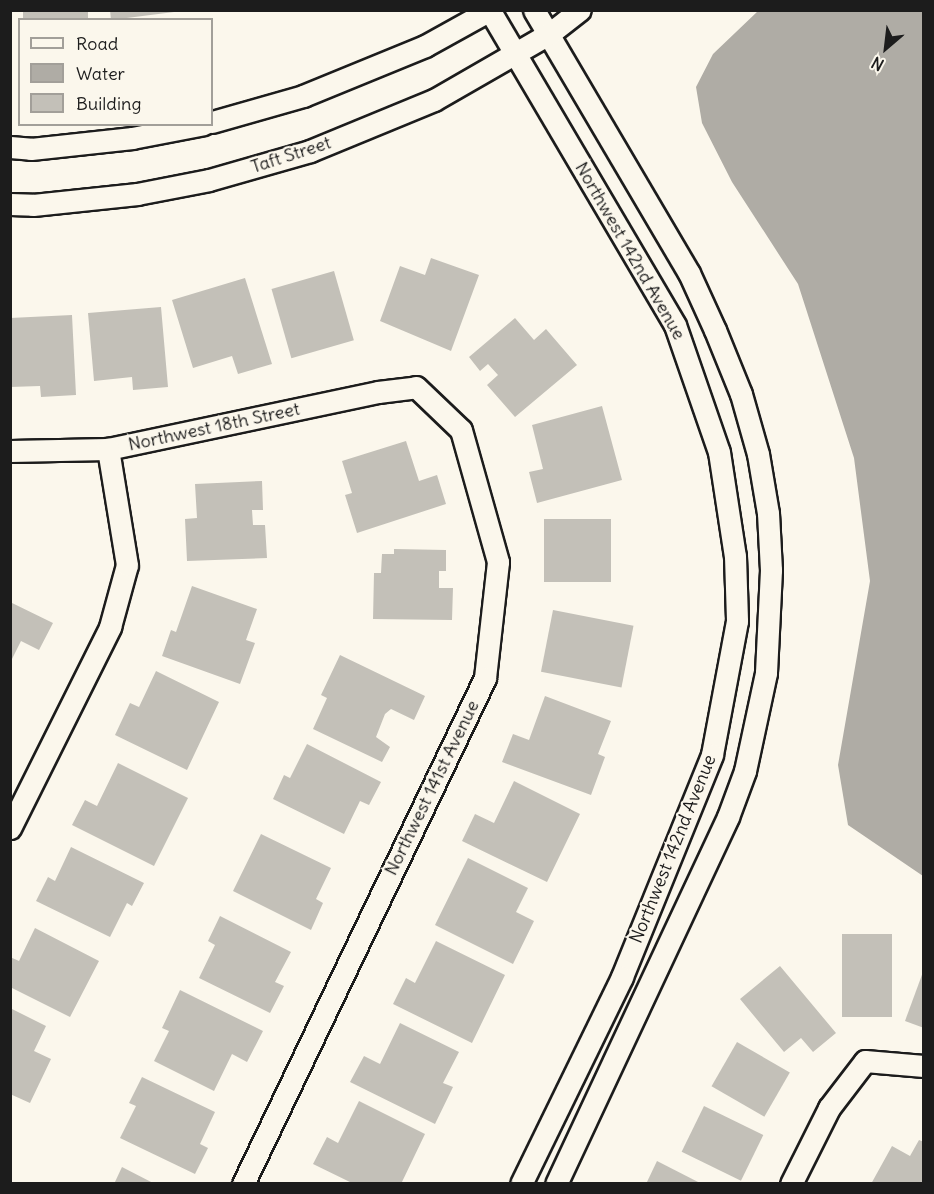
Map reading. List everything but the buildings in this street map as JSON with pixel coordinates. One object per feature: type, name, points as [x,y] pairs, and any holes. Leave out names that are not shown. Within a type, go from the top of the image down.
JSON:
[{"type":"street","name":"Northwest 142nd Avenue","points":[[534,10],[689,273],[715,330],[741,394],[758,454],[768,513],[771,570],[766,673],[745,771],[728,817],[556,1184]]},
{"type":"street","points":[[549,34],[580,10]]},
{"type":"street","name":"Northwest 142nd Avenue","points":[[490,11],[675,325],[695,375],[729,500],[735,556],[737,621],[721,717],[695,805],[622,977],[521,1184]]},
{"type":"street","points":[[213,122],[303,96],[426,46],[490,11]]},
{"type":"street","name":"Taft Street","points":[[10,204],[33,205],[137,194],[209,180],[310,152],[434,100],[549,34]]},
{"type":"street","points":[[10,147],[31,149],[121,139],[193,126]]},
{"type":"street","name":"Northwest 18th Street","points":[[10,451],[108,449],[378,392],[416,387]]},
{"type":"street","name":"Northwest 141st Avenue","points":[[243,1184],[485,678],[498,562],[461,430],[416,387]]},
{"type":"street","points":[[10,828],[110,627],[127,565],[108,449]]},
{"type":"street","points":[[791,1184],[829,1108],[865,1061],[924,1066]]},
{"type":"water","points":[[758,11],[923,11],[923,876],[848,825],[838,765],[870,581],[854,458],[798,284],[732,182],[702,123],[696,87],[713,54]]}]
